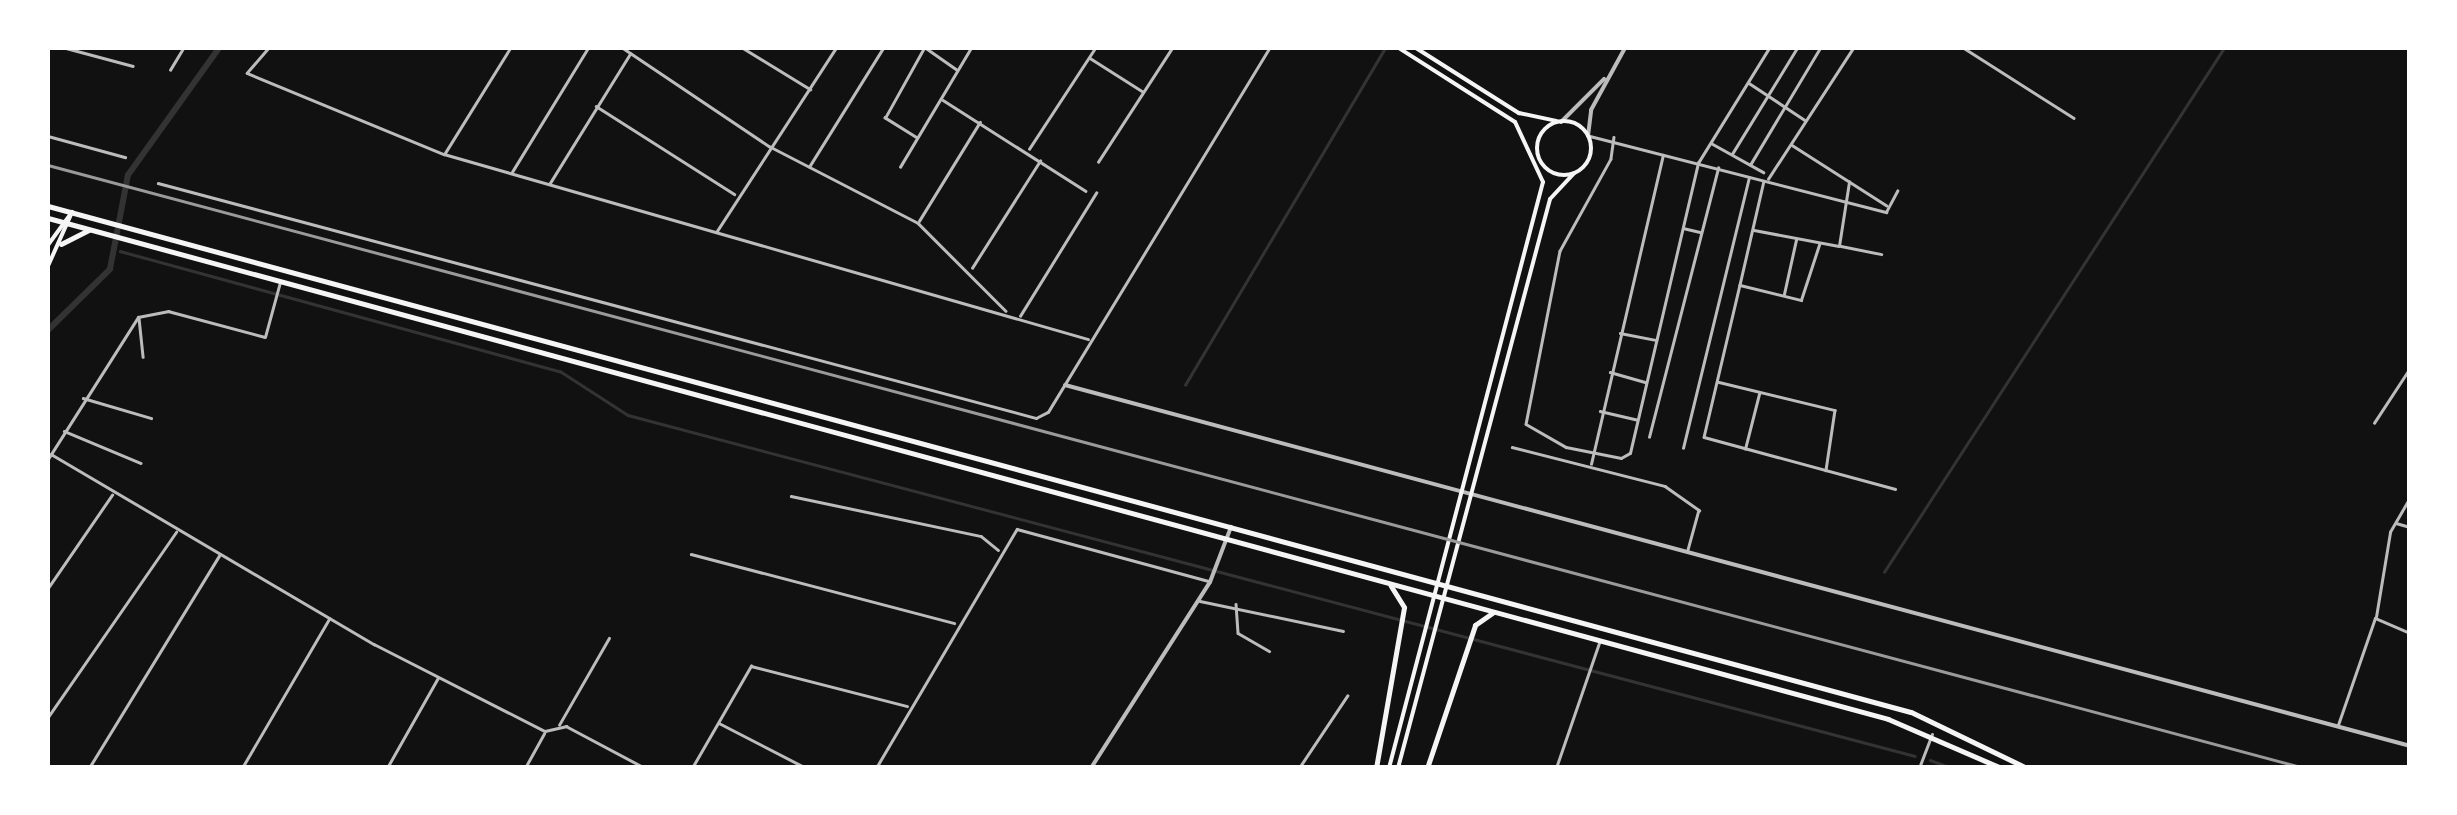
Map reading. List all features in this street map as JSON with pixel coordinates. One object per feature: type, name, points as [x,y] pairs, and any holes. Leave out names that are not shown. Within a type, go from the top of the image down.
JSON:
[{"type":"highway","points":[[48,206],[1911,712],[2027,768]]},
{"type":"highway","points":[[48,218],[1932,734],[2001,768]]},
{"type":"highway","points":[[62,244],[94,230]]},
{"type":"highway","points":[[1376,768],[1403,612],[1389,584]]},
{"type":"highway","points":[[1427,768],[1473,630],[1492,612]]},
{"type":"main road","points":[[1401,48],[1515,122],[1554,173],[1574,173]]},
{"type":"main road","points":[[1398,768],[1550,199],[1588,160],[1588,136],[1561,122],[1519,113],[1416,48]]},
{"type":"main road","points":[[1389,768],[1542,194],[1541,134],[1561,122]]},
{"type":"main road","points":[[48,245],[72,212]]},
{"type":"main road","points":[[48,266],[73,224],[72,212]]},
{"type":"street","points":[[66,48],[134,66]]},
{"type":"street","points":[[170,70],[183,48]]},
{"type":"street","points":[[269,48],[247,73],[444,154],[1090,339]]},
{"type":"street","points":[[444,154],[510,48]]},
{"type":"street","points":[[512,174],[588,48]]},
{"type":"street","points":[[623,48],[769,146],[918,223],[971,270],[1008,314]]},
{"type":"street","points":[[743,48],[810,89]]},
{"type":"street","points":[[716,232],[735,195],[836,48]]},
{"type":"street","points":[[808,168],[882,48]]},
{"type":"street","points":[[919,139],[885,118],[925,48],[958,70]]},
{"type":"street","points":[[900,167],[971,48]]},
{"type":"street","points":[[1028,151],[1095,48]]},
{"type":"street","points":[[1098,162],[1172,48]]},
{"type":"street","points":[[158,183],[1036,418],[1065,384],[1270,48]]},
{"type":"street","points":[[1561,122],[1613,67],[1625,48]]},
{"type":"street","points":[[1614,138],[1612,159],[1560,251],[1526,424],[1538,436],[1626,458],[1698,163],[1769,48]]},
{"type":"street","points":[[1732,154],[1797,48]]},
{"type":"street","points":[[1750,165],[1820,48]]},
{"type":"street","points":[[1853,48],[1766,180],[1704,437],[1896,489]]},
{"type":"street","points":[[1964,48],[2074,118]]},
{"type":"street","points":[[549,184],[630,52]]},
{"type":"street","points":[[1089,57],[1143,92]]},
{"type":"street","points":[[1613,67],[1588,136],[1614,138],[1848,203],[1888,207]]},
{"type":"street","points":[[1748,82],[1805,120]]},
{"type":"street","points":[[943,100],[1086,191]]},
{"type":"street","points":[[596,106],[735,195]]},
{"type":"street","points":[[918,223],[980,122]]},
{"type":"street","points":[[48,136],[124,157]]},
{"type":"street","points":[[1710,142],[1763,172]]},
{"type":"street","points":[[1791,144],[1888,207]]},
{"type":"street","points":[[1591,464],[1589,450],[1598,411],[1663,154]]},
{"type":"street","points":[[971,270],[1040,160]]},
{"type":"street","points":[[1649,437],[1718,168]]},
{"type":"street","points":[[1683,448],[1750,176]]},
{"type":"street","points":[[1839,246],[1849,182]]},
{"type":"street","points":[[1888,207],[1897,191]]},
{"type":"street","points":[[1019,317],[1096,192]]},
{"type":"street","points":[[1682,228],[1702,233]]},
{"type":"street","points":[[1752,230],[1880,254]]},
{"type":"street","points":[[1784,296],[1796,240]]},
{"type":"street","points":[[1740,285],[1804,298],[1820,245]]},
{"type":"street","points":[[48,459],[82,398],[138,316],[168,311],[266,337],[280,280]]},
{"type":"street","points":[[138,316],[147,334],[143,357]]},
{"type":"street","points":[[1618,333],[1656,340]]},
{"type":"street","points":[[2374,424],[2410,368]]},
{"type":"street","points":[[1608,372],[1646,382]]},
{"type":"street","points":[[1718,382],[1835,410],[1826,471]]},
{"type":"street","points":[[1065,384],[2410,746]]},
{"type":"street","points":[[1745,450],[1760,392]]},
{"type":"street","points":[[82,398],[151,418]]},
{"type":"street","points":[[1598,411],[1638,420]]},
{"type":"street","points":[[62,430],[141,463]]},
{"type":"street","points":[[1512,447],[1591,464],[1665,486],[1699,510],[1688,552]]},
{"type":"street","points":[[51,454],[176,531],[330,618],[545,732]]},
{"type":"street","points":[[48,588],[113,493]]},
{"type":"street","points":[[791,496],[980,536],[1000,551]]},
{"type":"street","points":[[2338,727],[2375,618],[2394,522],[2410,498]]},
{"type":"street","points":[[2394,522],[2410,527]]},
{"type":"street","points":[[1091,768],[1199,601],[1214,575],[1231,527]]},
{"type":"street","points":[[876,768],[1000,551],[1028,528],[1210,582]]},
{"type":"street","points":[[48,717],[176,531]]},
{"type":"street","points":[[691,554],[956,624]]},
{"type":"street","points":[[90,768],[220,555]]},
{"type":"street","points":[[1199,601],[1236,602],[1343,631]]},
{"type":"street","points":[[1236,602],[1236,629],[1268,651]]},
{"type":"street","points":[[242,768],[330,618]]},
{"type":"street","points":[[2375,618],[2410,633]]},
{"type":"street","points":[[525,768],[545,732],[559,726],[609,638]]},
{"type":"street","points":[[1556,768],[1592,674],[1599,641]]},
{"type":"street","points":[[692,768],[751,666],[910,707]]},
{"type":"street","points":[[387,768],[440,676]]},
{"type":"street","points":[[1300,768],[1347,696]]},
{"type":"street","points":[[48,708],[52,711]]},
{"type":"street","points":[[719,723],[806,768]]},
{"type":"street","points":[[559,726],[645,768]]},
{"type":"street","points":[[1920,768],[1932,734]]},
{"type":"waterway","points":[[48,330],[110,269],[128,175],[219,48]]},
{"type":"waterway","points":[[1185,385],[1385,48]]},
{"type":"waterway","points":[[1884,572],[2224,48]]},
{"type":"waterway","points":[[120,251],[560,371],[628,415],[1915,756]]},
{"type":"waterway","points":[[1930,760],[1952,768]]},
{"type":"railway","points":[[48,165],[2305,768]]}]
